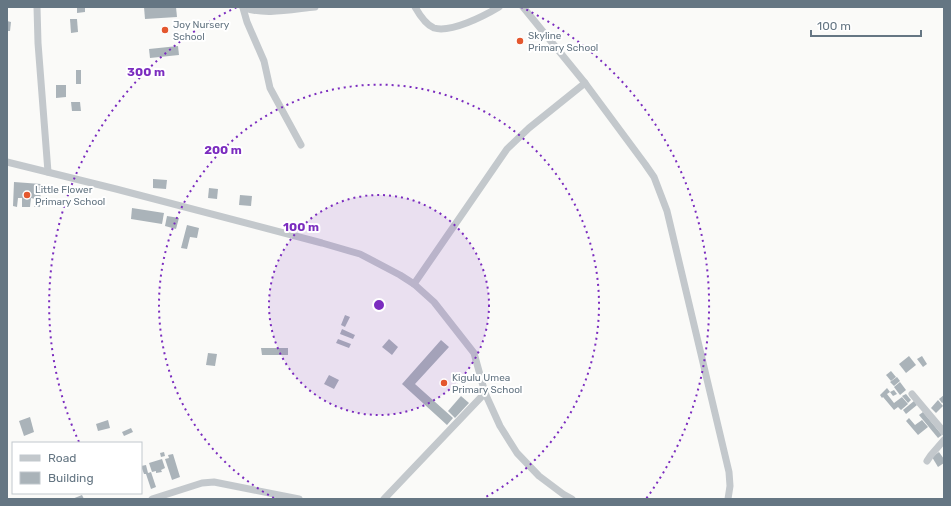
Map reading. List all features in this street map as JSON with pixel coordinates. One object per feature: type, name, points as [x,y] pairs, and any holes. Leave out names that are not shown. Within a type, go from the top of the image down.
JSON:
[{"type":"street","points":[[37,7],[38,42],[48,172]]},
{"type":"street","points":[[243,7],[257,11],[278,11],[315,7]]},
{"type":"street","points":[[243,7],[247,22],[264,61],[270,88],[301,145]]},
{"type":"street","points":[[415,7],[428,24],[434,28],[466,24],[499,7]]},
{"type":"street","points":[[523,7],[585,82],[649,171],[660,191],[667,211],[729,472],[730,486],[728,499]]},
{"type":"street","points":[[414,284],[507,149],[529,128],[585,82]]},
{"type":"street","points":[[7,162],[360,254],[414,284],[434,302],[474,353],[485,392],[500,426],[517,453],[539,476],[562,494],[572,499]]},
{"type":"street","points":[[384,499],[485,392]]},
{"type":"street","points":[[912,394],[944,432]]},
{"type":"street","points":[[927,461],[930,455],[944,440]]},
{"type":"street","points":[[152,499],[202,483],[214,482],[299,499]]},
{"type":"building","points":[[77,7],[85,7],[85,12],[77,13]]},
{"type":"building","points":[[144,7],[176,7],[177,17],[145,19]]},
{"type":"building","points":[[70,19],[77,19],[78,32],[71,33]]},
{"type":"building","points":[[7,21],[11,22],[10,31],[7,31]]},
{"type":"building","points":[[178,46],[179,55],[150,58],[149,49]]},
{"type":"building","points":[[76,70],[81,70],[81,84],[76,84]]},
{"type":"building","points":[[56,85],[66,85],[66,97],[56,98]]},
{"type":"building","points":[[71,102],[80,102],[81,111],[72,111]]},
{"type":"building","points":[[153,179],[167,180],[166,189],[153,188]]},
{"type":"building","points":[[14,182],[41,184],[40,207],[34,207],[35,199],[31,198],[30,207],[22,207],[22,198],[18,198],[17,207],[13,206]]},
{"type":"building","points":[[209,188],[218,189],[217,199],[208,198]]},
{"type":"building","points":[[240,195],[252,196],[251,206],[239,205]]},
{"type":"building","points":[[132,208],[164,213],[162,224],[131,219]]},
{"type":"building","points":[[167,216],[179,218],[176,229],[165,226]]},
{"type":"building","points":[[187,225],[199,228],[197,238],[190,237],[187,249],[181,248]]},
{"type":"building","points":[[345,315],[350,317],[345,327],[341,325]]},
{"type":"building","points":[[342,329],[355,335],[353,339],[340,334]]},
{"type":"building","points":[[338,339],[351,344],[349,348],[336,343]]},
{"type":"building","points":[[389,339],[398,347],[392,355],[382,347]]},
{"type":"building","points":[[441,340],[449,347],[415,384],[453,418],[447,425],[402,384]]},
{"type":"building","points":[[261,348],[288,348],[288,355],[262,355]]},
{"type":"building","points":[[208,353],[217,354],[215,366],[206,365]]},
{"type":"building","points":[[909,356],[916,365],[906,373],[899,364]]},
{"type":"building","points":[[922,356],[927,364],[923,367],[917,359]]},
{"type":"building","points":[[891,371],[896,377],[891,381],[886,375]]},
{"type":"building","points":[[329,375],[339,380],[334,389],[324,384]]},
{"type":"building","points":[[897,377],[900,381],[894,386],[890,382]]},
{"type":"building","points":[[900,382],[906,390],[900,395],[894,387]]},
{"type":"building","points":[[887,388],[890,392],[887,394],[894,403],[902,397],[908,404],[901,410],[898,407],[894,410],[880,395]]},
{"type":"building","points":[[894,390],[897,394],[893,396],[890,392]]},
{"type":"building","points":[[906,394],[911,400],[908,403],[902,396]]},
{"type":"building","points":[[944,395],[944,402],[942,403],[939,399]]},
{"type":"building","points":[[461,396],[469,403],[455,418],[448,411]]},
{"type":"building","points":[[938,400],[943,406],[936,413],[931,408]]},
{"type":"building","points":[[914,401],[917,405],[906,414],[903,410]]},
{"type":"building","points":[[923,412],[942,435],[938,438],[919,415]]},
{"type":"building","points":[[30,417],[34,432],[24,436],[19,421]]},
{"type":"building","points":[[909,418],[915,425],[922,420],[928,427],[918,435],[906,421]]},
{"type":"building","points":[[108,420],[110,428],[98,431],[96,424]]},
{"type":"building","points":[[131,428],[133,432],[124,436],[122,432]]},
{"type":"building","points":[[164,452],[165,456],[161,457],[160,453]]},
{"type":"building","points":[[939,452],[944,459],[944,463],[938,467],[932,457]]},
{"type":"building","points":[[173,454],[180,477],[172,480],[165,459],[169,458],[168,455]]},
{"type":"building","points":[[162,459],[165,468],[161,470],[162,472],[152,472],[149,463]]},
{"type":"building","points":[[146,465],[148,473],[151,472],[156,487],[151,489],[142,466]]},
{"type":"building","points":[[82,495],[84,499],[72,499]]},
{"type":"place","name":"Joy Nursery School","points":[[165,30]]},
{"type":"place","name":"Skyline Primary School","points":[[520,41]]},
{"type":"place","name":"Little Flower Primary School","points":[[27,195]]},
{"type":"place","name":"Kigulu Umea Primary School","points":[[444,383]]}]
